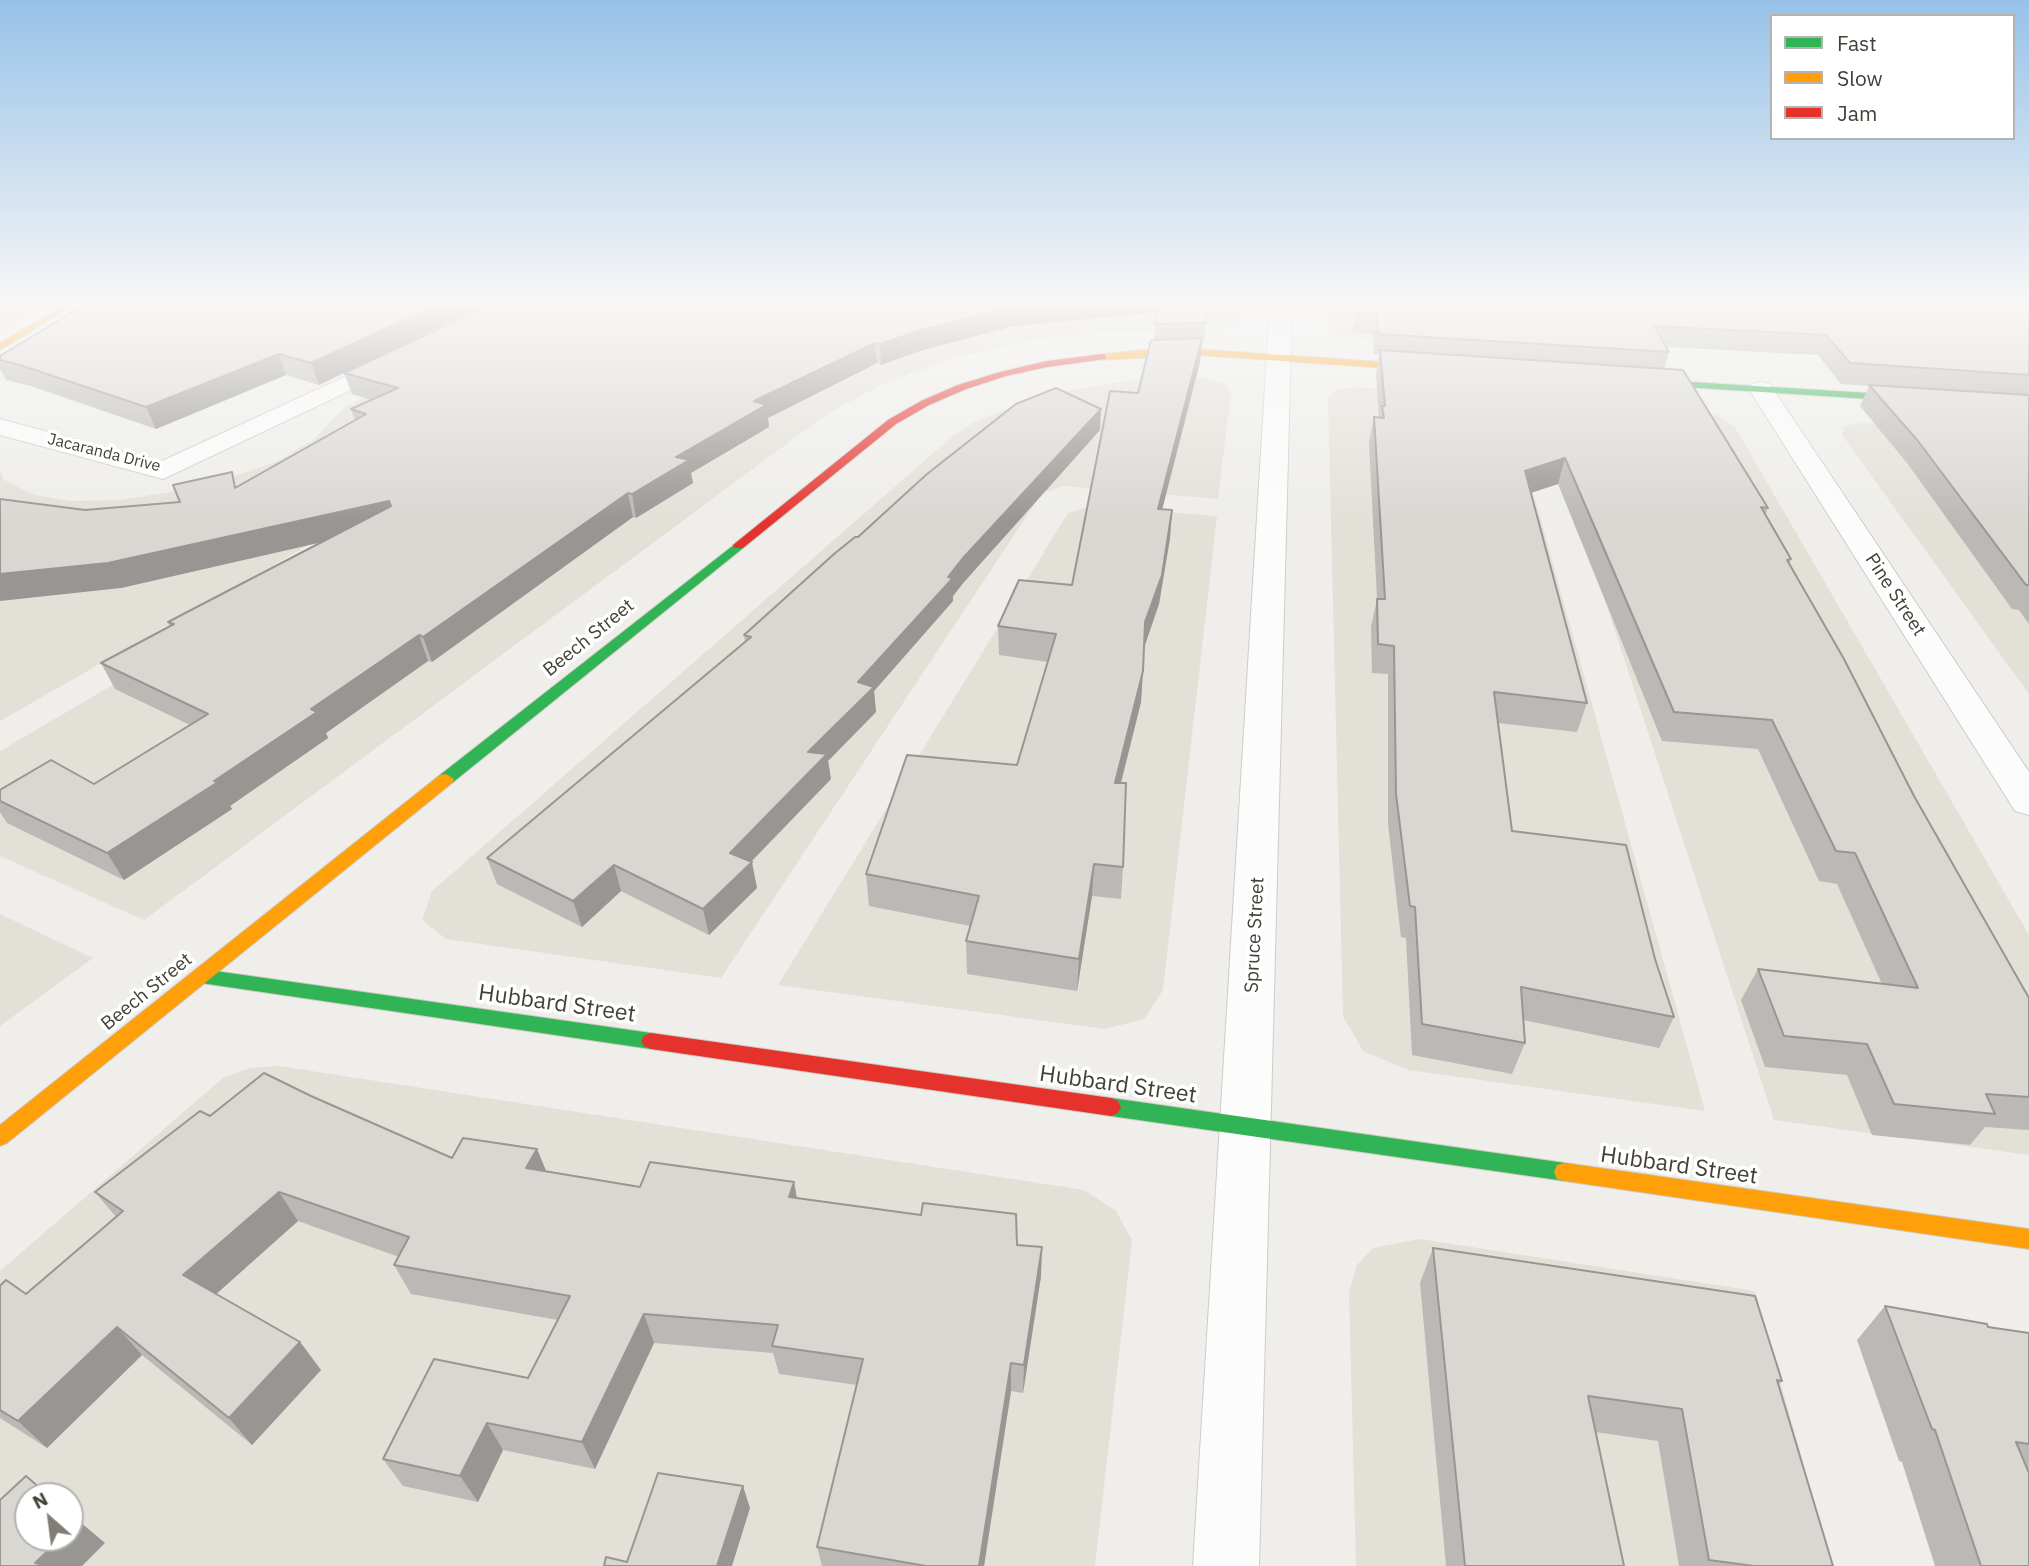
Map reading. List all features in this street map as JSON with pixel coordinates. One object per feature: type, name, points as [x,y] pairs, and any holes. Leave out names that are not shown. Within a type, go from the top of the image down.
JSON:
[{"type":"street","name":"Jacaranda Drive","points":[[0,427],[163,471],[360,377]]},
{"type":"street","name":"Beech Street","points":[[0,1137],[881,431],[925,403],[993,377]]},
{"type":"street","name":"Spruce Street","points":[[1226,1566],[1280,377]]},
{"type":"street","points":[[1623,381],[1928,400]]},
{"type":"street","name":"Pine Street","points":[[1761,389],[2029,802]]},
{"type":"street","name":"Hubbard Street","points":[[201,976],[2029,1239]]},
{"type":"shaded area","points":[[406,377],[497,377],[568,397],[0,721],[0,471],[3,479],[31,494],[70,501],[121,500],[200,487],[276,462],[313,440],[345,407]]},
{"type":"shaded area","points":[[637,377],[902,377],[880,385],[827,414],[144,920],[0,856],[0,751]]},
{"type":"shaded area","points":[[1183,377],[1210,379],[1226,385],[1231,392],[1218,499],[1065,486],[1042,493],[721,978],[446,939],[422,920],[432,891],[954,435],[980,419],[1044,395],[1132,380]]},
{"type":"shaded area","points":[[1356,387],[1507,398],[1705,1111],[1408,1070],[1363,1051],[1343,1016],[1328,398],[1336,390]]},
{"type":"shaded area","points":[[1540,400],[1694,411],[1718,416],[1735,427],[2029,935],[2029,1155],[1774,1120]]},
{"type":"shaded area","points":[[1861,423],[2029,434],[2029,694],[1842,435],[1844,426]]},
{"type":"shaded area","points":[[1091,506],[1217,516],[1163,990],[1144,1019],[1105,1029],[778,985],[1068,513]]},
{"type":"shaded area","points":[[0,914],[93,958],[0,1026]]},
{"type":"shaded area","points":[[279,1066],[1084,1190],[1116,1211],[1132,1240],[1095,1566],[0,1566],[0,1271],[223,1078],[250,1068]]},
{"type":"shaded area","points":[[1420,1239],[1755,1291],[1832,1566],[1356,1566],[1349,1292],[1357,1265],[1373,1248]]},
{"type":"building","points":[[56,377],[221,377],[146,407]]},
{"type":"building","points":[[359,377],[804,377],[754,401],[766,405],[676,457],[689,460],[632,494],[628,493],[423,637],[419,635],[311,709],[317,712],[214,781],[218,782],[107,853],[0,801],[0,790],[51,760],[94,784],[208,714],[101,663],[174,624],[168,622],[391,506],[389,501],[108,563],[0,574],[0,499],[85,510],[180,502],[173,485],[232,472],[235,488],[366,414],[351,409],[398,388]]},
{"type":"building","points":[[1142,377],[1192,377],[1158,509],[1172,510],[1162,575],[1145,622],[1143,671],[1115,783],[1126,783],[1123,867],[1094,864],[1079,959],[966,941],[979,896],[866,874],[907,755],[1017,765],[1056,634],[998,626],[1019,580],[1072,585],[1110,391],[1138,393]]},
{"type":"building","points":[[1382,377],[1687,377],[1768,508],[1761,507],[1791,559],[1787,560],[1844,659],[1914,796],[2029,998],[2029,1097],[1986,1094],[1995,1114],[1894,1104],[1867,1044],[1784,1036],[1758,969],[1918,988],[1855,853],[1836,851],[1772,720],[1674,712],[1565,458],[1525,471],[1587,703],[1494,692],[1512,831],[1626,845],[1655,959],[1674,1017],[1521,987],[1525,1043],[1422,1024],[1415,907],[1410,906],[1396,794],[1394,646],[1378,644],[1377,599],[1385,599],[1374,417],[1384,418],[1382,406],[1385,406]]},
{"type":"building","points":[[1869,385],[2029,395],[2029,585],[2026,585],[1918,441]]},
{"type":"building","points":[[1056,388],[1101,409],[963,558],[948,577],[953,578],[858,682],[874,687],[808,752],[827,754],[730,853],[752,862],[703,909],[614,865],[573,901],[487,858],[751,637],[744,635],[927,474],[1016,404]]},
{"type":"building","points":[[264,1073],[452,1158],[463,1138],[537,1149],[526,1168],[640,1187],[650,1162],[794,1182],[789,1197],[921,1215],[923,1203],[1016,1214],[1017,1245],[1042,1247],[1024,1365],[1011,1363],[979,1566],[926,1566],[817,1547],[863,1359],[772,1346],[778,1325],[644,1314],[582,1442],[487,1423],[460,1476],[383,1459],[434,1359],[528,1378],[570,1296],[394,1265],[409,1237],[279,1192],[183,1275],[300,1342],[229,1418],[117,1327],[18,1421],[0,1410],[0,1286],[6,1280],[26,1294],[123,1211],[95,1192],[200,1111],[210,1116]]},
{"type":"building","points":[[1433,1248],[1755,1296],[1782,1381],[1777,1380],[1833,1566],[1754,1566],[1709,1560],[1682,1409],[1588,1396],[1624,1566],[1465,1566]]},
{"type":"building","points":[[1885,1306],[2029,1333],[2029,1444],[2016,1442],[2029,1473],[2029,1566],[1981,1566],[1935,1430],[1932,1429]]},
{"type":"building","points":[[658,1473],[743,1486],[717,1566],[604,1566],[606,1557],[627,1562]]},
{"type":"building","points":[[26,1476],[33,1482],[20,1482]]},
{"type":"building","points":[[14,1487],[14,1552],[46,1552],[35,1563],[47,1566],[0,1566],[0,1500]]},
{"type":"traffic: fast","points":[[1642,382],[1917,399]]},
{"type":"traffic: fast","points":[[446,779],[739,545]]},
{"type":"traffic: fast","points":[[201,976],[651,1041]]},
{"type":"traffic: fast","points":[[1111,1107],[1565,1172]]},
{"type":"traffic: slow","points":[[0,1137],[446,779]]},
{"type":"traffic: slow","points":[[1565,1172],[2029,1239]]},
{"type":"traffic: jam","points":[[739,545],[892,422],[925,403],[993,377]]},
{"type":"traffic: jam","points":[[651,1041],[1111,1107]]}]
